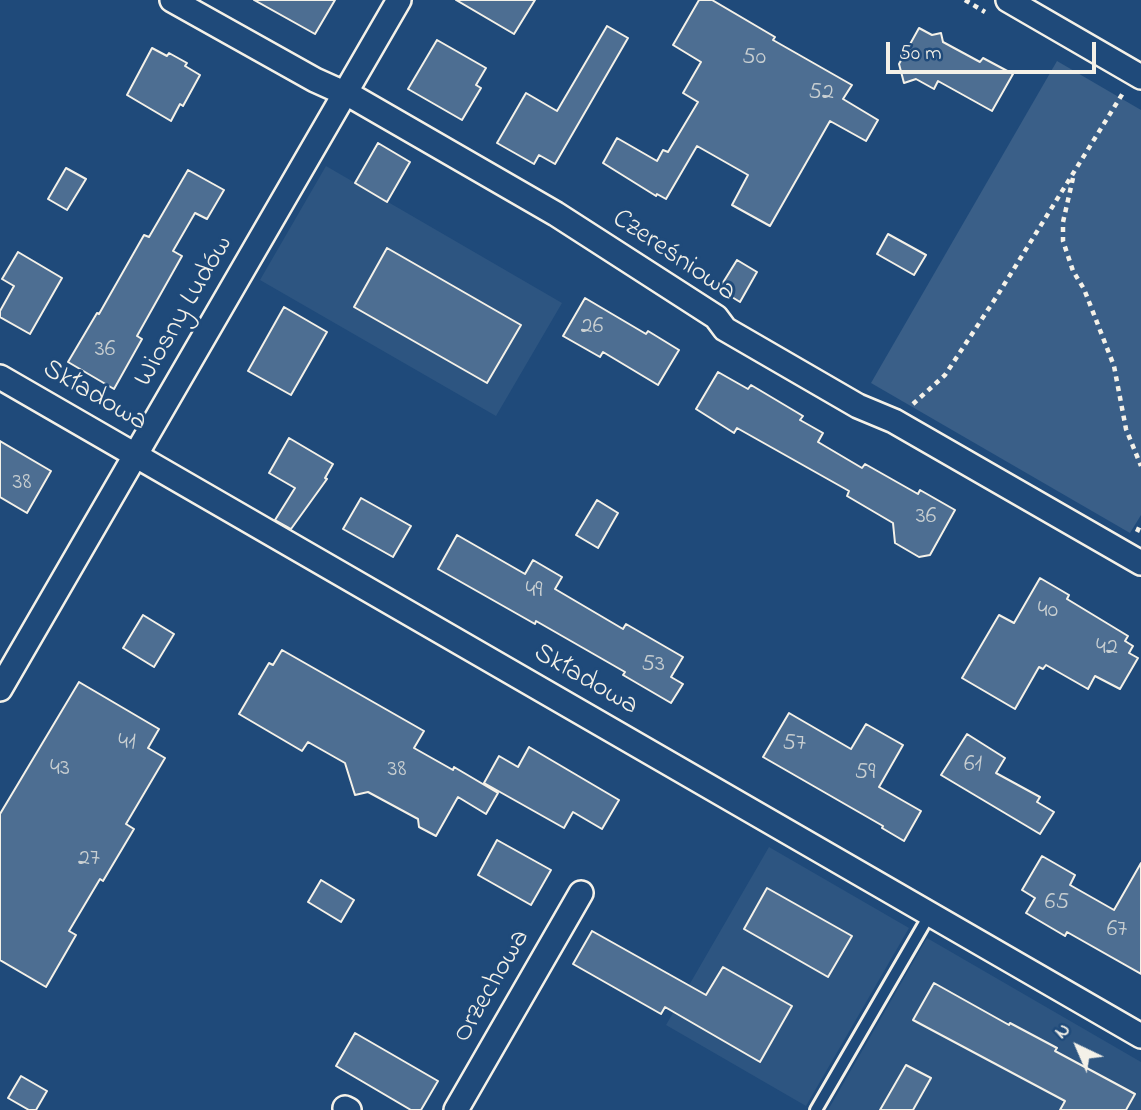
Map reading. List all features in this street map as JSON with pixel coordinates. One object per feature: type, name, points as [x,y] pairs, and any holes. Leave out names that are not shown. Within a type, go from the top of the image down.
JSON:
[{"type":"street","name":"Czereśniowa","points":[[172,0],[556,214],[716,317],[725,329],[858,406],[894,421],[1141,563]]},
{"type":"street","name":"Wiosny Ludów","points":[[0,689],[399,0]]},
{"type":"street","points":[[1007,0],[1132,85]]},
{"type":"street","name":"Składowa","points":[[0,377],[1141,1036]]},
{"type":"street","name":"Orzechowa","points":[[456,1110],[581,893]]},
{"type":"lane","points":[[816,1110],[930,914]]},
{"type":"path","points":[[894,421],[945,375],[1132,85]]},
{"type":"path","points":[[1073,173],[1063,222],[1063,241],[1114,366],[1124,422],[1141,466]]},
{"type":"shaded area","points":[[1057,61],[1141,110],[1141,515],[1130,533],[871,383]]},
{"type":"shaded area","points":[[326,166],[562,303],[496,416],[260,280]]},
{"type":"shaded area","points":[[769,847],[909,928],[806,1106],[666,1025]]},
{"type":"shaded area","points":[[927,938],[1141,1062],[1141,1110],[828,1110]]},
{"type":"building","points":[[254,0],[335,0],[315,34]]},
{"type":"building","points":[[456,0],[535,0],[514,34]]},
{"type":"building","points":[[699,0],[712,0],[775,37],[773,40],[852,85],[843,99],[878,120],[866,141],[830,121],[770,226],[732,205],[748,175],[697,146],[666,199],[657,194],[656,196],[603,163],[617,138],[657,161],[663,150],[668,152],[698,102],[683,93],[701,62],[673,45]]},
{"type":"building","points":[[607,26],[628,38],[555,164],[539,155],[534,164],[497,143],[526,93],[557,111]]},
{"type":"building","points":[[919,28],[932,35],[941,33],[943,42],[980,62],[983,58],[1013,74],[992,111],[938,81],[934,89],[916,79],[904,83],[899,64]]},
{"type":"building","points":[[437,40],[486,68],[476,85],[481,88],[462,120],[408,89]]},
{"type":"building","points":[[152,48],[167,56],[169,53],[187,63],[185,66],[200,75],[183,106],[180,104],[171,121],[127,95]]},
{"type":"building","points":[[378,143],[410,162],[387,202],[355,183]]},
{"type":"building","points":[[66,168],[86,179],[67,210],[48,199]]},
{"type":"building","points":[[188,170],[224,190],[207,219],[195,213],[173,251],[182,256],[137,336],[142,339],[114,389],[68,362],[144,235],[149,237]]},
{"type":"building","points":[[888,234],[926,255],[914,275],[877,254]]},
{"type":"building","points":[[387,248],[521,325],[487,383],[354,307]]},
{"type":"building","points":[[18,252],[62,278],[30,334],[0,317],[0,311],[14,286],[2,279]]},
{"type":"building","points":[[737,260],[757,272],[740,302],[719,289]]},
{"type":"building","points":[[585,298],[679,350],[658,385],[603,352],[600,357],[563,336]]},
{"type":"building","points":[[284,307],[327,332],[291,395],[248,371]]},
{"type":"building","points":[[718,372],[748,389],[751,385],[803,416],[800,420],[823,433],[818,442],[862,468],[865,464],[918,494],[920,490],[955,510],[930,555],[919,557],[895,543],[893,523],[847,496],[849,491],[737,428],[734,433],[696,409]]},
{"type":"building","points":[[289,438],[333,464],[325,478],[327,479],[291,529],[275,520],[295,488],[269,473]]},
{"type":"building","points":[[0,441],[51,471],[27,513],[0,497]]},
{"type":"building","points":[[361,498],[411,526],[393,557],[343,529]]},
{"type":"building","points":[[597,500],[618,513],[598,548],[576,535]]},
{"type":"building","points":[[457,535],[525,574],[533,560],[562,577],[555,589],[623,629],[626,624],[683,657],[671,677],[683,684],[671,703],[623,675],[625,672],[438,569]]},
{"type":"building","points":[[1040,578],[1069,595],[1067,599],[1128,636],[1125,641],[1133,646],[1129,653],[1138,658],[1120,689],[1095,676],[1088,689],[1046,665],[1043,669],[1039,667],[1015,709],[962,678],[999,615],[1014,623]]},
{"type":"building","points":[[143,615],[174,634],[154,667],[123,648]]},
{"type":"building","points":[[282,650],[424,731],[414,748],[453,770],[454,767],[498,793],[486,814],[458,797],[436,836],[419,827],[418,819],[368,792],[355,795],[345,763],[308,742],[302,751],[239,714],[269,663],[273,665]]},
{"type":"building","points":[[79,682],[159,729],[148,748],[165,758],[126,824],[134,829],[69,931],[76,935],[46,987],[0,960],[0,814]]},
{"type":"building","points":[[789,713],[851,749],[866,724],[903,745],[879,787],[921,811],[904,841],[882,828],[883,826],[763,757]]},
{"type":"building","points":[[967,734],[1005,758],[996,773],[1040,797],[1037,802],[1054,812],[1040,834],[941,775]]},
{"type":"building","points":[[529,747],[619,800],[602,829],[573,812],[564,828],[484,783],[499,756],[518,767]]},
{"type":"building","points":[[497,840],[551,870],[531,905],[478,875]]},
{"type":"building","points":[[1042,856],[1075,875],[1070,885],[1114,910],[1141,863],[1141,974],[1067,932],[1065,936],[1026,913],[1035,898],[1022,890]]},
{"type":"building","points":[[321,880],[354,900],[341,922],[308,902]]},
{"type":"building","points":[[767,888],[852,936],[828,977],[744,929]]},
{"type":"building","points":[[592,931],[706,995],[723,967],[792,1006],[760,1062],[665,1007],[661,1014],[573,964]]},
{"type":"building","points":[[934,983],[1057,1048],[1055,1051],[1135,1094],[1126,1110],[1060,1110],[1065,1101],[913,1020]]},
{"type":"building","points":[[355,1033],[438,1081],[421,1110],[411,1110],[336,1066]]},
{"type":"building","points":[[906,1065],[931,1078],[913,1110],[880,1110]]},
{"type":"building","points":[[21,1076],[47,1091],[36,1110],[29,1110],[8,1098]]}]
